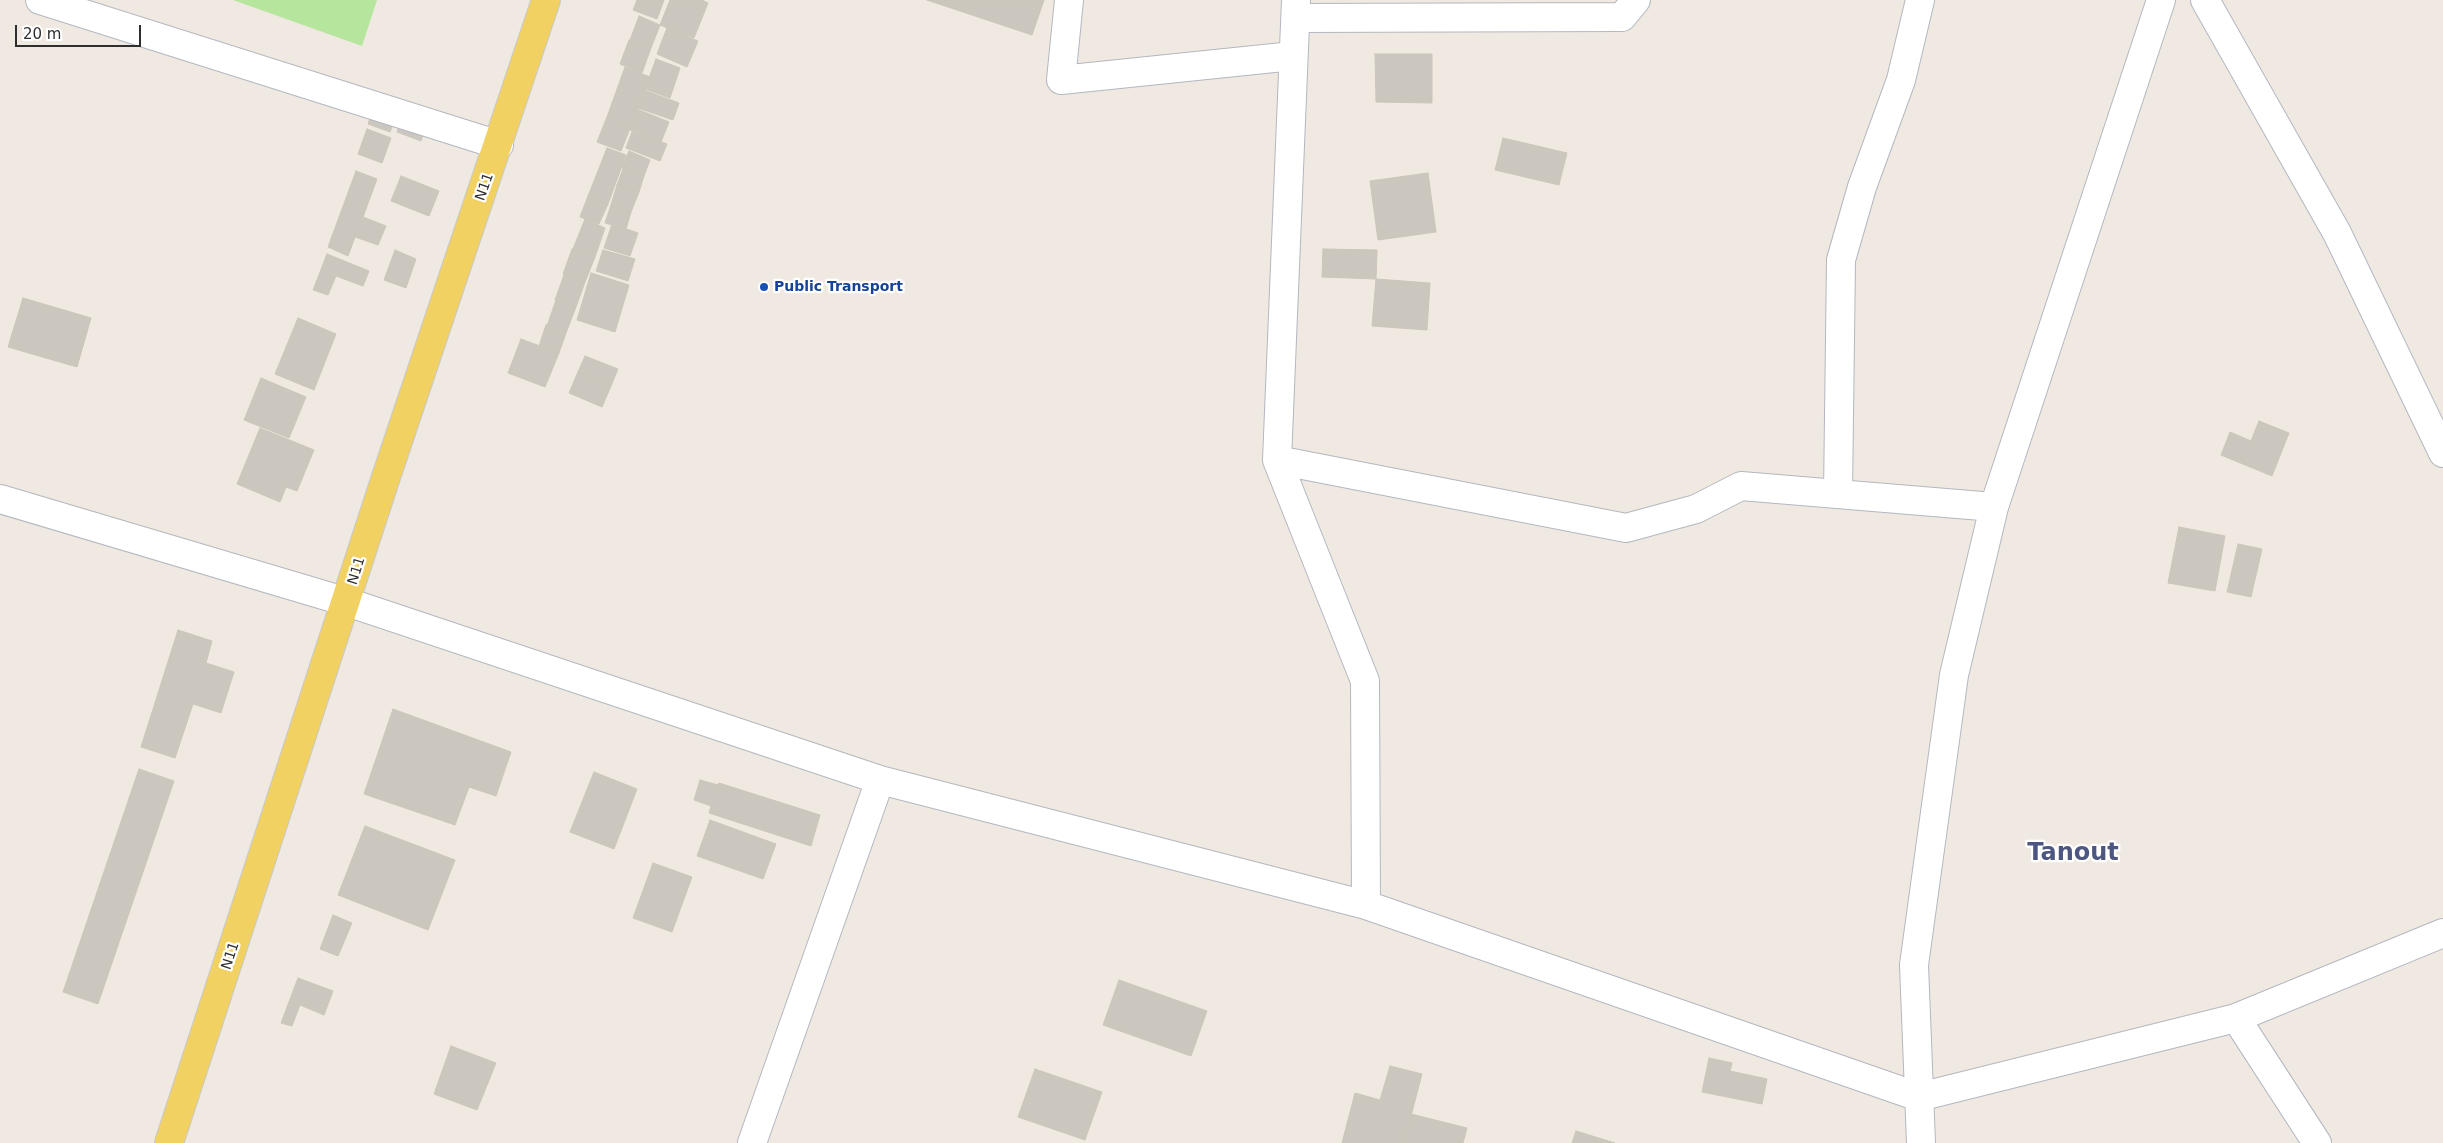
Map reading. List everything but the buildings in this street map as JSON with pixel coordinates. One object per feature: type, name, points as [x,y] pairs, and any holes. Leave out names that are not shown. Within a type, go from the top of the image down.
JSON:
[{"type":"main road","name":"N11","points":[[169,1143],[347,602],[385,480],[499,145],[546,0]]},
{"type":"street","points":[[40,0],[499,145]]},
{"type":"street","points":[[1070,0],[1061,80],[1293,56]]},
{"type":"street","points":[[1366,905],[1365,681],[1277,460],[1293,56],[1297,9],[1622,17],[1636,0]]},
{"type":"street","points":[[1838,494],[1841,260],[1862,187],[1901,80],[1920,0]]},
{"type":"street","points":[[1921,1143],[1914,965],[1954,675],[1994,507],[2161,0]]},
{"type":"street","points":[[2205,0],[2337,233],[2443,453]]},
{"type":"street","points":[[1277,460],[1626,528],[1696,509],[1741,486],[1994,507]]},
{"type":"street","points":[[0,499],[347,602],[880,780],[1366,905],[1919,1097],[2236,1018],[2443,933]]},
{"type":"street","points":[[752,1143],[880,780]]},
{"type":"street","points":[[2236,1018],[2317,1143]]},
{"type":"green space","points":[[233,0],[377,0],[362,46]]},
{"type":"place","name":"Public Transport","points":[[764,287]]},
{"type":"district","name":"Tanout","points":[[2073,854]]}]
